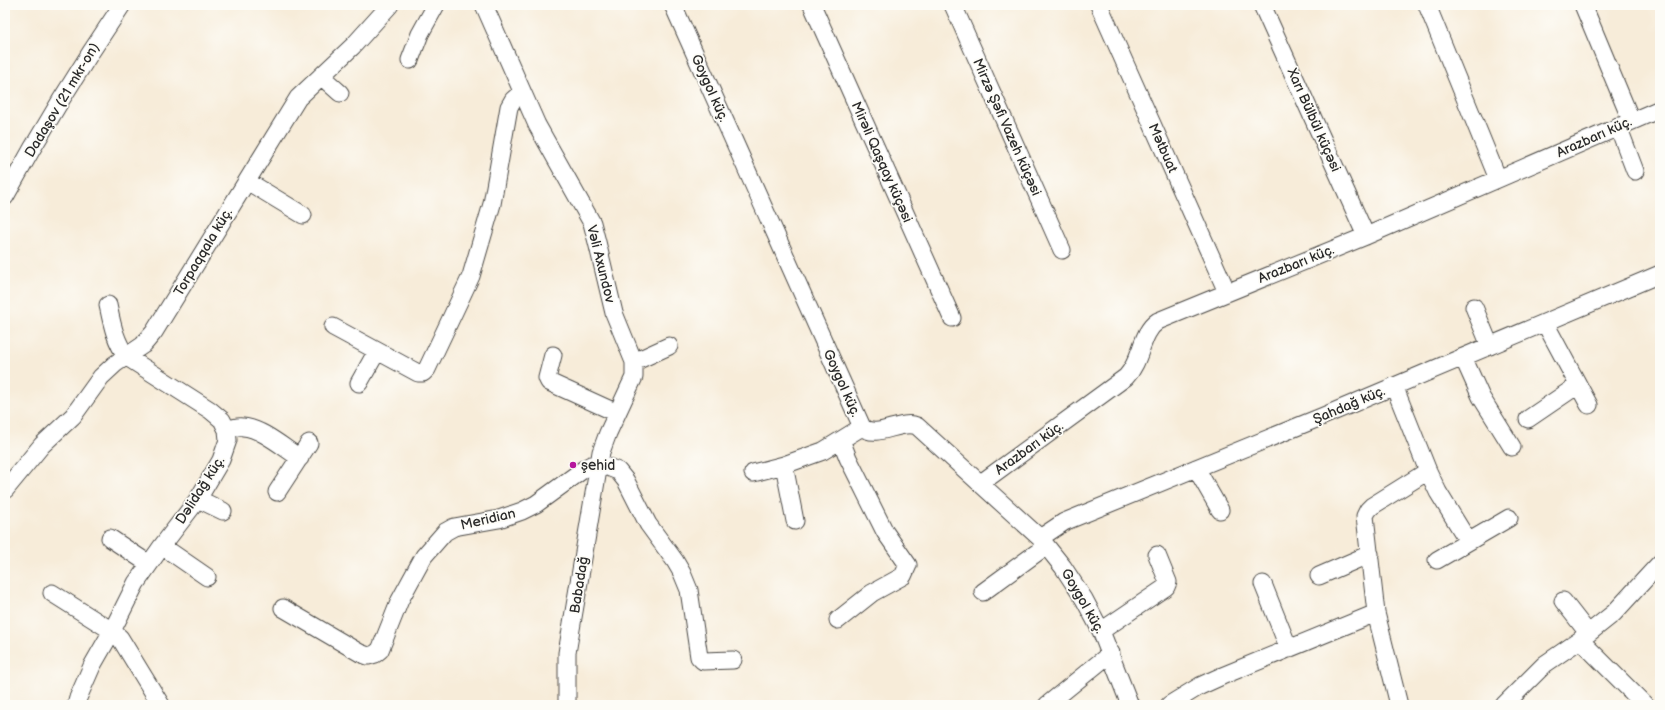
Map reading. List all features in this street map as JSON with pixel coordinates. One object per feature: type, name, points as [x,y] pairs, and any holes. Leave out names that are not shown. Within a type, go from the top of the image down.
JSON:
[{"type":"street","name":"Dadaşov (21 mkr-on)","points":[[5,197],[40,135],[98,40],[122,5]]},
{"type":"street","name":"Torpaqqala küç.","points":[[5,490],[42,445],[73,416],[101,377],[115,364],[127,357],[143,344],[154,332],[298,98],[369,29],[390,5]]},
{"type":"street","points":[[410,60],[420,34],[436,5]]},
{"type":"street","name":"Vəli Axundov","points":[[484,5],[521,93],[544,140],[592,223],[614,313],[634,362],[634,376],[604,441],[599,465]]},
{"type":"street","name":"Goygol küç.","points":[[673,5],[862,427],[872,432],[906,424],[917,426],[981,483],[1043,542],[1063,567],[1084,599],[1101,631],[1130,705]]},
{"type":"street","name":"Mirəli Qaşqay küçəsi","points":[[812,5],[952,318]]},
{"type":"street","name":"Mirzə Şəfi Vazeh küçəsi","points":[[953,5],[1062,250]]},
{"type":"street","name":"Mətbuat","points":[[1099,5],[1227,292]]},
{"type":"street","name":"Xarı Bülbül küçəsi","points":[[1262,5],[1366,236]]},
{"type":"street","points":[[1427,5],[1498,179]]},
{"type":"street","points":[[1584,5],[1624,124],[1635,171]]},
{"type":"street","points":[[321,76],[340,93]]},
{"type":"street","points":[[333,327],[418,373],[427,369],[471,276],[492,204],[509,107],[513,100],[521,93]]},
{"type":"street","name":"Arazbarı küç.","points":[[981,483],[1126,377],[1136,363],[1147,332],[1152,325],[1158,321],[1366,236],[1660,109]]},
{"type":"street","points":[[247,181],[302,215]]},
{"type":"street","name":"Şahdağ küç.","points":[[983,592],[1043,542],[1064,522],[1394,386],[1660,274]]},
{"type":"street","points":[[108,306],[113,330],[119,345],[127,357],[210,410],[222,420],[228,430],[241,426],[248,428],[260,433],[300,458]]},
{"type":"street","points":[[1474,307],[1490,346]]},
{"type":"street","points":[[1545,323],[1589,405]]},
{"type":"street","points":[[634,362],[669,346]]},
{"type":"street","points":[[360,383],[377,351]]},
{"type":"street","points":[[553,355],[547,378],[549,382],[618,413]]},
{"type":"street","points":[[1463,357],[1481,397],[1512,447]]},
{"type":"street","points":[[1528,419],[1578,385]]},
{"type":"street","points":[[1394,386],[1438,492],[1468,541]]},
{"type":"street","points":[[753,473],[784,465],[823,451],[862,427]]},
{"type":"street","name":"Dəlidağ küç.","points":[[76,705],[92,666],[112,631],[136,583],[148,564],[198,499],[221,460],[228,440],[228,430]]},
{"type":"street","points":[[838,620],[872,593],[903,576],[908,565],[885,532],[848,458],[841,440]]},
{"type":"street","points":[[277,492],[309,443]]},
{"type":"street","name":"Meridian","points":[[283,608],[360,653],[368,656],[376,654],[384,643],[400,600],[424,556],[445,532],[454,527],[499,519],[522,511],[536,504],[584,469],[591,465],[599,465]]},
{"type":"street","points":[[599,465],[615,469],[626,480],[648,524],[682,573],[689,590],[699,658],[703,661],[733,660]]},
{"type":"street","name":"Babadağ","points":[[567,705],[567,653],[599,465]]},
{"type":"street","points":[[784,465],[795,522]]},
{"type":"street","points":[[1196,468],[1220,510]]},
{"type":"street","points":[[1399,705],[1376,613],[1365,516],[1368,510],[1428,471]]},
{"type":"street","points":[[198,499],[223,511]]},
{"type":"street","points":[[1437,560],[1509,518]]},
{"type":"street","points":[[110,538],[148,564]]},
{"type":"street","points":[[162,546],[207,577]]},
{"type":"street","points":[[1319,576],[1370,554]]},
{"type":"street","points":[[1101,631],[1166,587],[1168,582],[1157,555]]},
{"type":"street","points":[[1504,705],[1545,664],[1584,637],[1614,613],[1660,563]]},
{"type":"street","points":[[1263,584],[1289,649]]},
{"type":"street","points":[[52,592],[112,631],[120,638],[161,705]]},
{"type":"street","points":[[1563,601],[1584,637],[1645,705]]},
{"type":"street","points":[[1169,705],[1195,689],[1222,676],[1376,613]]},
{"type":"street","points":[[1047,705],[1110,653]]},
{"type":"place","name":"şehid","points":[[573,465]]}]
